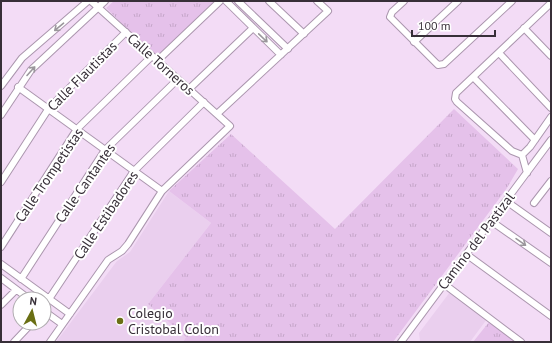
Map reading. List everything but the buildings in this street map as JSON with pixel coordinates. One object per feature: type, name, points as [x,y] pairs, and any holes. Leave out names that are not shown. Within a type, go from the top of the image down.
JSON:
[{"type":"street","name":"Calle Torneros","points":[[89,1],[98,7],[230,126],[162,190]]},
{"type":"street","points":[[1,86],[4,78],[22,58],[89,1]]},
{"type":"street","points":[[1,114],[34,67],[105,1]]},
{"type":"street","points":[[157,61],[220,1]]},
{"type":"street","points":[[226,1],[281,55]]},
{"type":"street","points":[[238,1],[288,49]]},
{"type":"street","points":[[269,1],[304,34]]},
{"type":"street","points":[[217,114],[328,11],[317,1]]},
{"type":"street","points":[[404,1],[392,12],[390,17],[438,65],[444,64],[512,1]]},
{"type":"street","points":[[414,42],[458,1]]},
{"type":"street","points":[[522,155],[512,151],[457,102],[455,99],[456,93],[550,5]]},
{"type":"street","points":[[189,89],[253,28]]},
{"type":"street","points":[[524,28],[551,56]]},
{"type":"street","name":"Calle Flautistas","points":[[1,182],[49,108],[126,32]]},
{"type":"street","points":[[499,53],[551,108]]},
{"type":"street","name":"Calle Trompetistas","points":[[1,247],[77,129],[152,56]]},
{"type":"street","points":[[473,77],[534,140]]},
{"type":"street","name":"Calle Cantantes","points":[[21,279],[105,150],[178,79]]},
{"type":"street","points":[[18,88],[49,108],[162,190],[128,244],[122,251],[108,260],[50,342]]},
{"type":"street","name":"Calle Estibadores","points":[[52,296],[134,171],[204,102]]},
{"type":"street","points":[[522,155],[551,117]]},
{"type":"street","name":"Camino del Pastizal","points":[[403,341],[551,140]]},
{"type":"street","points":[[522,155],[527,172]]},
{"type":"street","points":[[534,203],[550,183]]},
{"type":"street","points":[[506,201],[551,233]]},
{"type":"street","points":[[491,221],[551,263]]},
{"type":"street","points":[[466,254],[551,316]]},
{"type":"street","points":[[1,264],[38,291]]},
{"type":"street","points":[[1,278],[16,290],[1,305]]},
{"type":"street","points":[[444,284],[521,342]]},
{"type":"street","points":[[52,300],[70,314]]},
{"type":"street","points":[[52,317],[62,324]]},
{"type":"street","points":[[14,342],[24,331]]},
{"type":"shaded area","points":[[169,191],[211,223],[148,304],[186,337],[183,342],[56,342],[117,261],[130,252]]},
{"type":"shaded area","points":[[450,292],[487,319],[470,342],[420,341],[419,333]]},
{"type":"green space","points":[[114,1],[215,1],[156,57],[106,8]]},
{"type":"green space","points":[[454,109],[518,169],[507,188],[393,342],[183,342],[186,337],[148,304],[211,223],[169,191],[231,134],[335,229]]},
{"type":"green space","points":[[489,322],[517,342],[473,342]]},
{"type":"place","name":"Colegio Cristobal Colon","points":[[120,321]]}]
